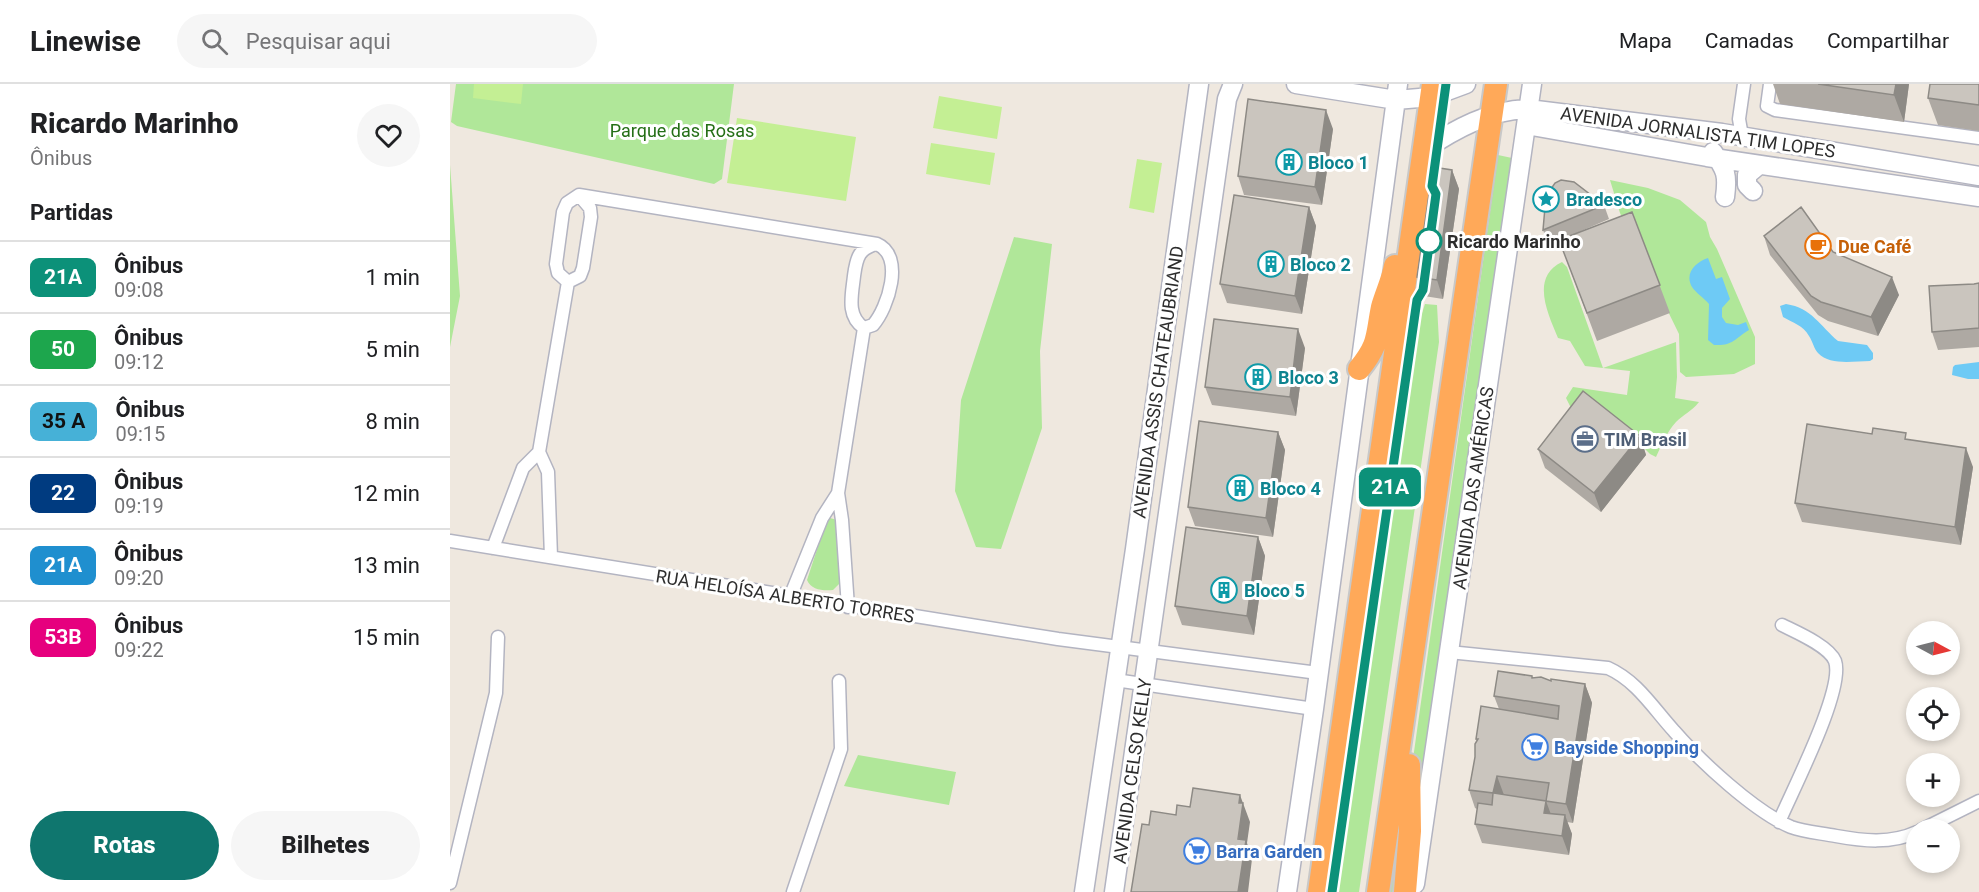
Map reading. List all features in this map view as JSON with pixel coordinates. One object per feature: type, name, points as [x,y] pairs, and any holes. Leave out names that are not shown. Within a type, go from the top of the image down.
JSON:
[{"type":"highway","name":"AVENIDA DAS AMÉRICAS","points":[[1378,892],[1496,84]]},
{"type":"highway","points":[[1319,892],[1432,91]]},
{"type":"highway","points":[[1359,369],[1374,349],[1382,307],[1393,280],[1397,259],[1412,233]]},
{"type":"highway","points":[[1405,892],[1409,846],[1408,774],[1413,720],[1412,706],[1407,693]]},
{"type":"street","name":"AVENIDA ASSIS CHATEAUBRIAND","points":[[1115,680],[1199,84]]},
{"type":"street","name":"AVENIDA ASSIS CHATEAUBRIAND","points":[[1149,650],[1227,99],[1233,84]]},
{"type":"street","points":[[1296,84],[1397,92],[1432,91],[1466,84]]},
{"type":"street","name":"AVENIDA DAS AMÉRICAS","points":[[1414,892],[1532,84]]},
{"type":"street","points":[[1738,162],[1745,147],[1740,128],[1744,84]]},
{"type":"street","points":[[1770,84],[1767,106],[1775,110],[1979,138]]},
{"type":"street","points":[[1287,892],[1314,710],[1397,92]]},
{"type":"street","name":"AVENIDA JORNALISTA TIM LOPES","points":[[1424,150],[1462,126],[1515,109],[1527,117],[1588,126],[1722,133],[1740,128],[1979,176]]},
{"type":"street","points":[[1195,123],[1203,116],[1210,114],[1218,118],[1223,127]]},
{"type":"street","name":"AVENIDA JORNALISTA TIM LOPES","points":[[1588,126],[1719,159],[1979,197]]},
{"type":"street","points":[[1722,133],[1716,138],[1712,147],[1714,154],[1725,167],[1727,178],[1725,197]]},
{"type":"street","points":[[1753,191],[1745,180],[1747,175],[1760,165]]},
{"type":"street","points":[[568,282],[580,276],[583,268],[591,217],[590,208],[579,195]]},
{"type":"street","points":[[568,282],[558,273],[556,264],[563,212],[567,203],[579,195],[885,247],[890,255],[892,268],[886,305],[873,325],[864,328]]},
{"type":"street","points":[[864,328],[857,323],[850,304],[856,262],[860,253],[868,246],[877,244]]},
{"type":"street","points":[[551,557],[548,472],[539,452],[568,282]]},
{"type":"street","points":[[848,607],[838,493],[864,328]]},
{"type":"street","points":[[493,548],[523,468],[539,452]]},
{"type":"street","points":[[790,597],[822,518],[838,493]]},
{"type":"street","name":"RUA HELOÍSA ALBERTO TORRES","points":[[450,541],[848,607],[1318,673]]},
{"type":"street","points":[[1135,549],[1139,558],[1146,562],[1154,561],[1163,553]]},
{"type":"street","points":[[1779,822],[1830,704],[1837,673],[1834,659],[1824,648],[1782,625]]},
{"type":"street","points":[[450,883],[496,693],[498,637]]},
{"type":"street","name":"AVENIDA CELSO KELLY","points":[[1114,892],[1149,650]]},
{"type":"street","points":[[1449,652],[1590,665],[1622,674],[1632,682],[1675,734],[1704,762],[1763,812],[1779,822],[1794,828],[1856,839],[1887,841],[1906,835]]},
{"type":"street","points":[[1115,680],[1314,710]]},
{"type":"street","name":"AVENIDA CELSO KELLY","points":[[1084,892],[1115,680]]},
{"type":"street","points":[[793,892],[841,748],[839,681]]},
{"type":"street","points":[[1943,819],[1979,801]]},
{"type":"green space","name":"Parque das Rosas","points":[[456,84],[734,84],[722,179],[714,184],[457,126],[451,122]]},
{"type":"green space","points":[[474,84],[523,84],[521,104],[473,98]]},
{"type":"green space","points":[[939,96],[1002,107],[997,139],[933,128]]},
{"type":"green space","points":[[737,118],[856,137],[846,201],[727,183]]},
{"type":"green space","points":[[931,143],[995,153],[990,185],[926,174]]},
{"type":"green space","points":[[1498,155],[1512,158],[1423,771],[1413,808],[1412,766]]},
{"type":"green space","points":[[1137,159],[1162,163],[1154,213],[1129,208]]},
{"type":"green space","points":[[450,165],[460,296],[450,347]]},
{"type":"green space","points":[[1610,180],[1648,188],[1680,200],[1706,222],[1710,237],[1755,337],[1755,364],[1734,374],[1686,377],[1680,372],[1679,334],[1620,213]]},
{"type":"green space","points":[[1014,237],[1052,244],[1040,351],[1042,428],[1001,549],[976,547],[955,491],[961,400]]},
{"type":"green space","points":[[1562,262],[1567,267],[1603,368],[1585,366],[1570,341],[1558,338],[1550,318],[1544,297],[1544,286],[1546,277],[1552,269]]},
{"type":"green space","points":[[1425,304],[1437,305],[1439,342],[1359,892],[1334,892],[1412,343]]},
{"type":"green space","points":[[1676,342],[1675,398],[1699,402],[1673,426],[1656,457],[1650,454],[1624,428],[1573,412],[1566,398],[1573,387],[1627,395],[1630,371],[1603,368]]},
{"type":"green space","points":[[830,518],[837,520],[839,524],[840,583],[833,590],[821,590],[811,586],[807,580],[826,522]]},
{"type":"green space","points":[[858,755],[956,772],[949,805],[844,786]]},
{"type":"green space","points":[[1403,780],[1399,892],[1386,892]]},
{"type":"water","points":[[1708,258],[1716,279],[1722,277],[1730,299],[1722,308],[1722,317],[1726,323],[1738,325],[1746,322],[1749,330],[1725,344],[1714,345],[1708,340],[1709,304],[1692,287],[1689,277],[1692,269],[1699,262]]},
{"type":"water","points":[[1786,304],[1803,309],[1838,341],[1867,345],[1873,353],[1873,359],[1842,362],[1823,357],[1804,329],[1783,317],[1780,306]]},
{"type":"water","points":[[1979,362],[1979,379],[1952,375],[1955,365]]},
{"type":"building","points":[[1818,84],[1896,84],[1894,95]]},
{"type":"building","points":[[1930,84],[1979,84],[1979,105],[1928,98]]},
{"type":"building","name":"Bloco 1","points":[[1248,99],[1326,110],[1315,187],[1238,176]]},
{"type":"building","points":[[1433,167],[1452,170],[1437,280],[1417,277]]},
{"type":"building","points":[[1561,180],[1574,182],[1604,205],[1543,230],[1546,196],[1555,183]]},
{"type":"building","name":"Bloco 2","points":[[1234,195],[1309,207],[1295,296],[1220,284]]},
{"type":"building","points":[[1801,207],[1833,252],[1892,277],[1871,317],[1821,302],[1811,296],[1764,236]]},
{"type":"building","points":[[1632,212],[1660,285],[1587,313],[1559,240]]},
{"type":"building","points":[[1979,283],[1979,328],[1932,332],[1929,286]]},
{"type":"building","name":"Bloco 3","points":[[1214,319],[1298,329],[1290,397],[1205,387]]},
{"type":"building","points":[[1583,391],[1640,436],[1594,493],[1538,449]]},
{"type":"building","name":"Bloco 4","points":[[1199,421],[1278,432],[1266,518],[1188,507]]},
{"type":"building","points":[[1807,424],[1872,434],[1873,428],[1906,433],[1905,439],[1966,448],[1955,527],[1795,503]]},
{"type":"building","name":"Bloco 5","points":[[1186,527],[1258,537],[1247,616],[1175,606]]},
{"type":"building","name":"Bayside Shopping","points":[[1498,671],[1532,676],[1532,678],[1541,677],[1551,681],[1551,679],[1585,684],[1566,804],[1546,801],[1549,783],[1497,776],[1493,793],[1469,790],[1481,706],[1558,719],[1559,706],[1494,696]]},
{"type":"building","name":"Barra Garden","points":[[1193,788],[1240,795],[1239,803],[1243,803],[1238,839],[1246,840],[1238,892],[1131,892],[1142,824],[1149,825],[1151,811],[1176,815],[1177,805],[1190,807]]},
{"type":"building","points":[[1493,793],[1546,801],[1544,813],[1565,815],[1562,836],[1475,824],[1478,803],[1492,805]]},
{"type":"bus line","name":"21A","points":[[1332,892],[1417,300],[1423,290],[1436,194],[1432,186],[1446,84]]},
{"type":"place","name":"Bloco 1","points":[[1289,162]]},
{"type":"place","name":"Bradesco","points":[[1546,199]]},
{"type":"place","name":"Ricardo Marinho","points":[[1429,241]]},
{"type":"place","name":"Due Café","points":[[1818,246]]},
{"type":"place","name":"Bloco 2","points":[[1271,264]]},
{"type":"place","name":"Bloco 3","points":[[1258,377]]},
{"type":"place","name":"TIM Brasil","points":[[1585,439]]},
{"type":"place","name":"Bloco 4","points":[[1240,488]]},
{"type":"place","name":"Bloco 5","points":[[1224,590]]},
{"type":"place","name":"Bayside Shopping","points":[[1535,747]]},
{"type":"place","name":"Barra Garden","points":[[1197,851]]}]
